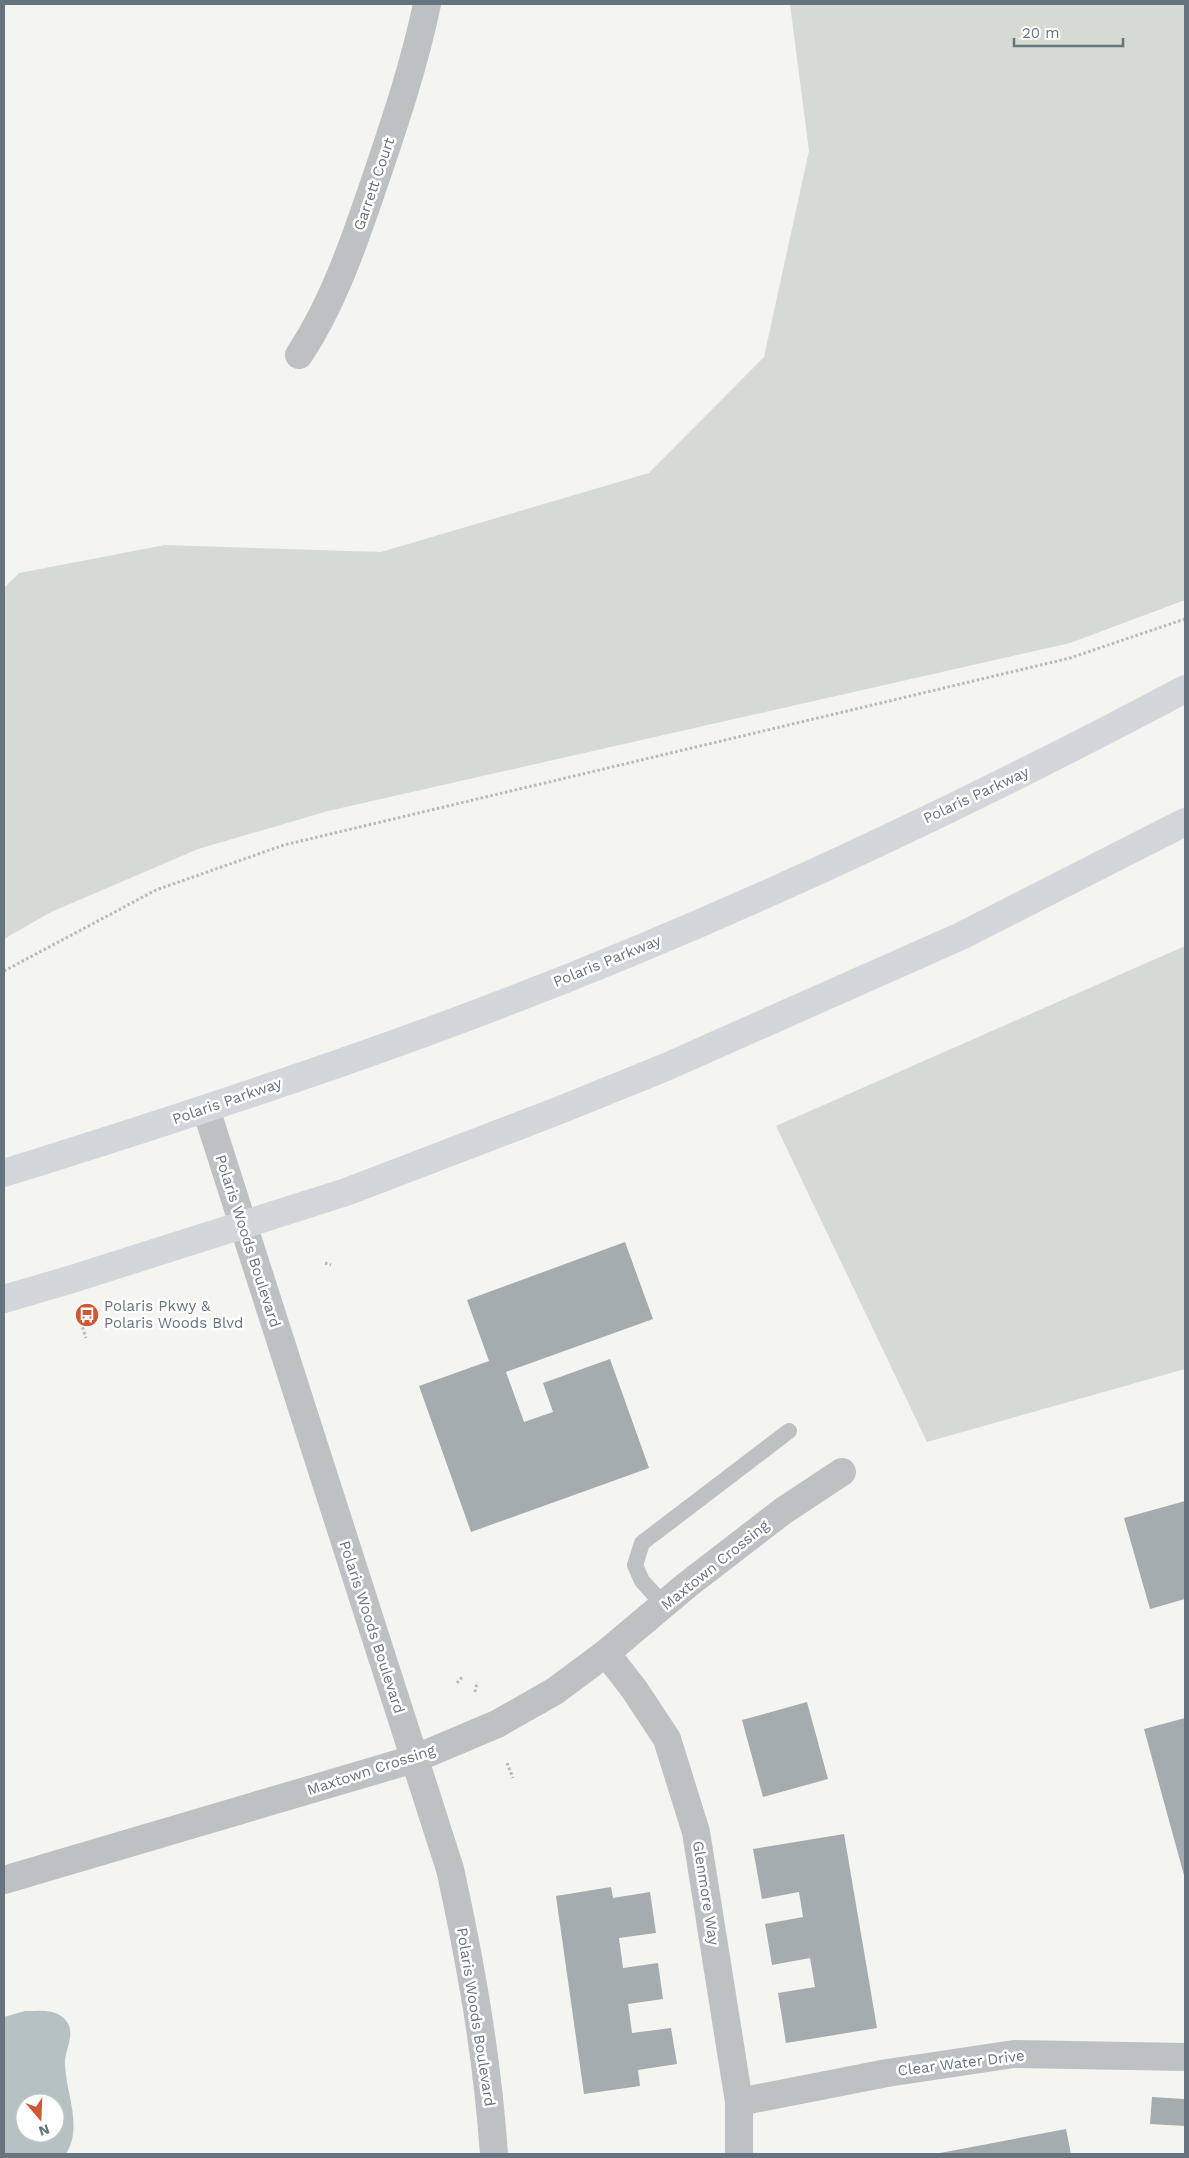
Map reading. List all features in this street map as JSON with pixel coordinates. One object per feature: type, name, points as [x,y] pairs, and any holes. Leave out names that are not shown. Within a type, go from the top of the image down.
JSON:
[{"type":"main road","name":"Polaris Parkway","points":[[4,1173],[206,1109],[426,1033],[557,982],[709,919],[856,853],[1058,757],[1185,689]]},
{"type":"main road","points":[[4,1299],[346,1192],[666,1067],[961,936],[1185,822]]},
{"type":"street","name":"Garrett Court","points":[[300,355],[312,336],[356,236],[389,139],[421,34],[427,4]]},
{"type":"street","name":"Polaris Woods Boulevard","points":[[206,1109],[450,1869],[473,1976],[489,2085],[494,2154]]},
{"type":"street","name":"Maxtown Crossing","points":[[4,1880],[414,1759],[497,1724],[555,1691],[606,1653],[783,1511],[842,1472]]},
{"type":"street","name":"Glenmore Way","points":[[606,1653],[634,1689],[667,1739],[696,1832],[739,2102],[739,2154]]},
{"type":"street","name":"Clear Water Drive","points":[[739,2102],[887,2073],[1014,2054],[1185,2057]]},
{"type":"lane","points":[[664,1605],[642,1581],[635,1564],[642,1543],[789,1432]]},
{"type":"path","points":[[4,971],[156,890],[284,844],[1070,658],[1185,619]]},
{"type":"path","points":[[325,1263],[331,1265]]},
{"type":"path","points":[[78,1314],[86,1338]]},
{"type":"path","points":[[457,1683],[463,1676]]},
{"type":"path","points":[[475,1692],[477,1682]]},
{"type":"path","points":[[506,1763],[513,1778]]},
{"type":"shaded area","points":[[790,4],[1185,4],[1185,600],[1070,643],[328,811],[198,849],[51,912],[4,939],[4,588],[19,573],[165,545],[381,552],[649,473],[764,357],[809,151]]},
{"type":"shaded area","points":[[1185,946],[1185,1369],[927,1442],[776,1126]]},
{"type":"shaded area","points":[[25,2011],[54,2012],[67,2022],[70,2032],[65,2064],[73,2121],[71,2143],[66,2154],[4,2154],[4,2017]]},
{"type":"building","points":[[625,1242],[653,1319],[506,1372],[524,1422],[553,1412],[543,1383],[610,1359],[649,1468],[471,1532],[419,1386],[489,1361],[467,1300]]},
{"type":"building","points":[[1185,1501],[1185,1599],[1150,1609],[1124,1518]]},
{"type":"building","points":[[807,1702],[828,1779],[763,1797],[742,1720]]},
{"type":"building","points":[[1185,1718],[1185,1879],[1144,1729]]},
{"type":"building","points":[[844,1834],[877,2028],[786,2043],[778,1993],[815,1987],[810,1958],[772,1965],[765,1924],[803,1917],[799,1892],[762,1899],[753,1849]]},
{"type":"building","points":[[611,1887],[613,1898],[650,1892],[656,1933],[619,1938],[623,1968],[658,1963],[663,1999],[628,2004],[632,2033],[671,2028],[677,2064],[638,2070],[640,2086],[584,2094],[556,1896]]},
{"type":"building","points":[[1152,2097],[1185,2099],[1185,2126],[1150,2124]]},
{"type":"building","points":[[1066,2129],[1071,2154],[940,2154],[940,2153]]},
{"type":"place","name":"Polaris Pkwy & Polaris Woods Blvd","points":[[87,1315]]}]
